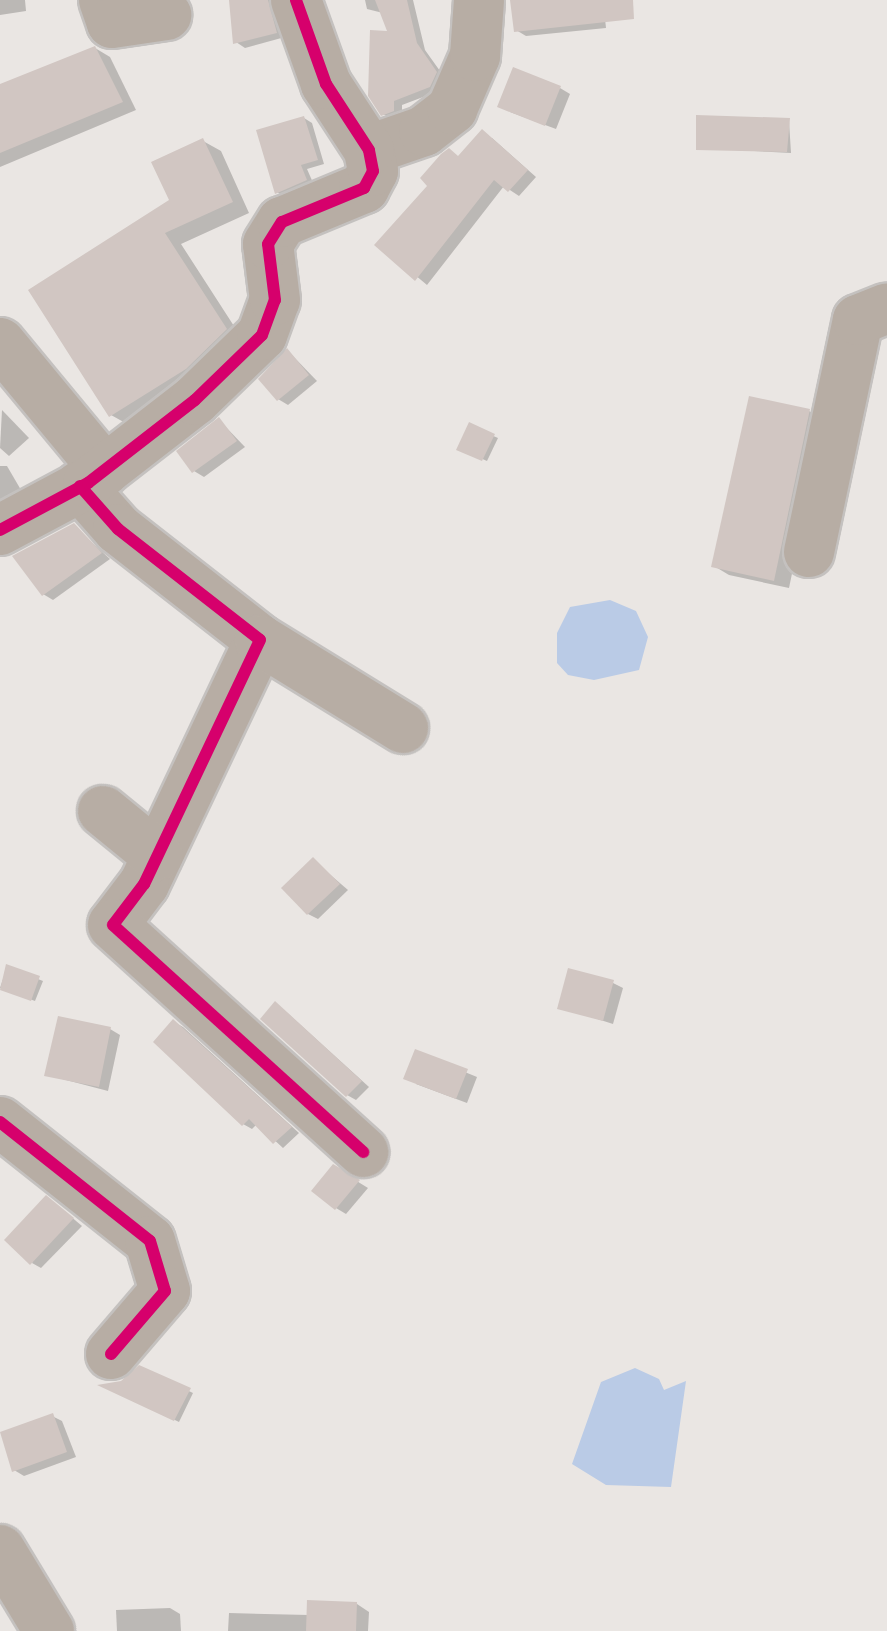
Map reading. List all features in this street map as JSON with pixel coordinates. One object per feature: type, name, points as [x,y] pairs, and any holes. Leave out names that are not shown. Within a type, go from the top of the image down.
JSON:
[{"type":"street","points":[[104,0],[112,23],[166,14]]},
{"type":"street","points":[[0,530],[92,478],[195,400],[262,335],[274,300],[268,244],[282,222],[364,188],[373,171],[370,150],[326,84],[296,0]]},
{"type":"street","points":[[370,150],[424,131],[452,109],[475,56],[479,0]]},
{"type":"street","points":[[810,552],[858,320],[887,308]]},
{"type":"street","points":[[0,343],[92,478],[118,528],[260,640],[403,728]]},
{"type":"street","points":[[260,640],[157,855],[113,925],[363,1152]]},
{"type":"street","points":[[103,811],[157,855]]},
{"type":"street","points":[[0,1122],[150,1241],[165,1291],[111,1354]]},
{"type":"street","points":[[0,1550],[49,1631]]},
{"type":"water","points":[[610,600],[636,611],[648,637],[639,670],[594,680],[568,675],[557,663],[557,633],[570,607]]},
{"type":"water","points":[[635,1368],[659,1379],[664,1390],[686,1381],[671,1487],[606,1485],[572,1464],[601,1382]]},
{"type":"building","points":[[229,0],[268,0],[277,33],[233,44]]},
{"type":"building","points":[[375,0],[407,0],[417,43],[437,72],[430,87],[394,101],[394,111],[381,116],[368,96],[370,30],[387,31]]},
{"type":"building","points":[[510,0],[633,0],[634,19],[514,32]]},
{"type":"building","points":[[95,46],[123,102],[0,153],[0,84]]},
{"type":"building","points":[[513,67],[561,86],[545,126],[497,107]]},
{"type":"building","points":[[696,115],[790,118],[787,152],[696,150]]},
{"type":"building","points":[[304,116],[318,160],[301,165],[307,180],[275,194],[256,130]]},
{"type":"building","points":[[482,129],[528,170],[508,192],[494,180],[415,281],[374,245],[427,186],[420,178],[441,154],[449,148],[458,156]]},
{"type":"building","points":[[203,138],[233,202],[165,233],[227,329],[186,369],[109,417],[28,290],[169,200],[151,162]]},
{"type":"building","points":[[287,348],[309,375],[277,401],[258,379]]},
{"type":"building","points":[[749,396],[810,409],[774,581],[711,567]]},
{"type":"building","points":[[219,417],[237,441],[192,473],[176,451]]},
{"type":"building","points":[[469,422],[495,434],[482,461],[456,450]]},
{"type":"building","points":[[74,523],[102,553],[42,596],[12,556]]},
{"type":"building","points":[[313,857],[340,884],[307,915],[281,888]]},
{"type":"building","points":[[6,964],[40,976],[31,1001],[0,990]]},
{"type":"building","points":[[568,968],[614,980],[603,1021],[557,1009]]},
{"type":"building","points":[[275,1001],[362,1081],[346,1097],[260,1019]]},
{"type":"building","points":[[58,1016],[111,1027],[99,1087],[44,1076]]},
{"type":"building","points":[[173,1019],[292,1127],[273,1144],[249,1119],[242,1126],[153,1042]]},
{"type":"building","points":[[415,1049],[468,1069],[456,1099],[403,1079]]},
{"type":"building","points":[[333,1164],[360,1180],[335,1210],[311,1191]]},
{"type":"building","points":[[46,1195],[74,1218],[30,1265],[4,1240]]},
{"type":"building","points":[[139,1365],[191,1388],[174,1421],[97,1385],[121,1381]]},
{"type":"building","points":[[53,1413],[67,1452],[12,1472],[0,1432]]},
{"type":"building","points":[[307,1600],[357,1602],[356,1631],[306,1631]]},
{"type":"cycle path","points":[[0,530],[88,483],[195,400],[262,335],[275,300],[268,244],[282,222],[364,188],[373,171],[369,150],[326,84],[296,0]]},
{"type":"cycle path","points":[[80,486],[118,529],[260,640],[144,884],[113,925],[363,1152]]},
{"type":"cycle path","points":[[0,1122],[150,1241],[165,1291],[111,1354]]}]
